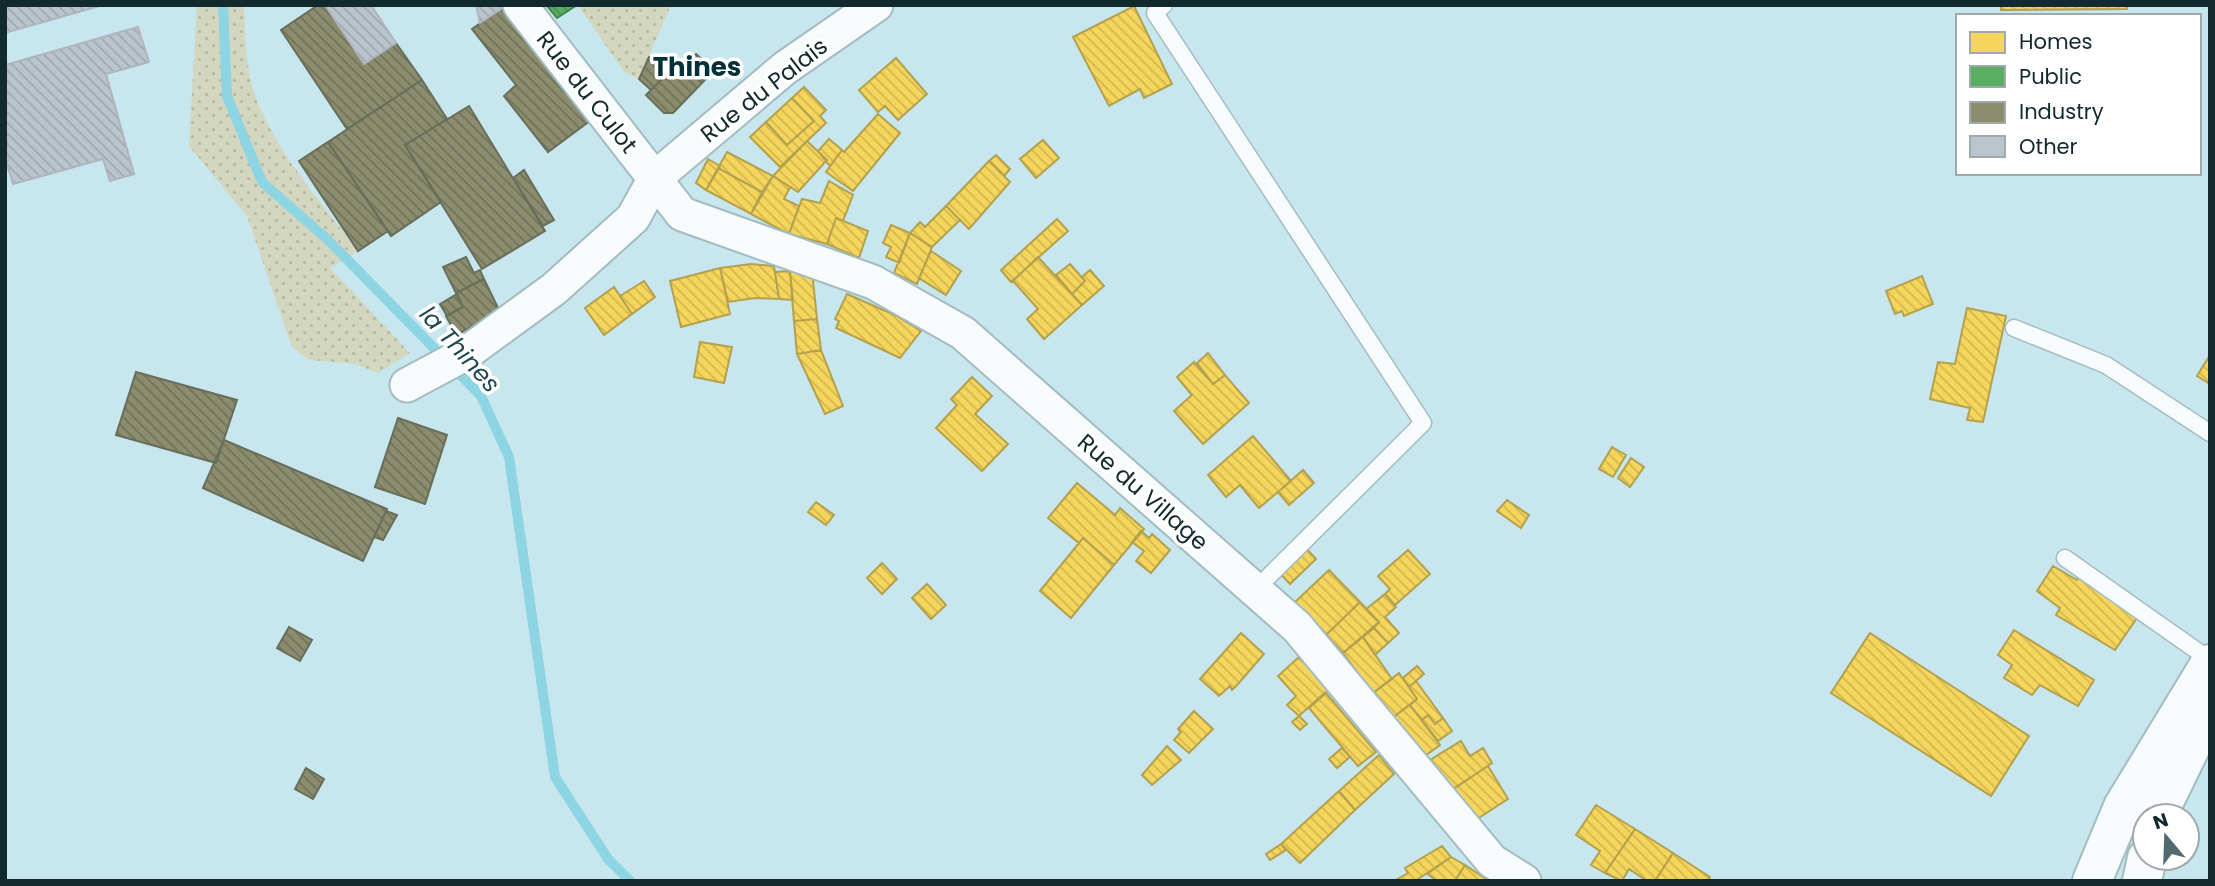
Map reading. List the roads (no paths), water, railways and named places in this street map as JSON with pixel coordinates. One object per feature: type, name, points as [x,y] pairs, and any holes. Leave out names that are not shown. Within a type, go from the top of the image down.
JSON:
[{"type":"main road","points":[[2143,802],[2210,662]]},
{"type":"main road","points":[[2145,802],[2210,708]]},
{"type":"main road","points":[[2092,881],[2131,822]]},
{"type":"street","name":"Rue du Culot","points":[[520,5],[655,178]]},
{"type":"street","name":"Rue du Palais","points":[[655,178],[785,68],[876,5]]},
{"type":"street","points":[[407,385],[465,354],[554,289],[633,218],[655,178],[682,215]]},
{"type":"street","name":"Rue du Village","points":[[633,218],[682,215],[873,282],[964,333],[1297,627],[1492,861],[1524,881]]},
{"type":"lane","points":[[1164,5],[1155,13],[1423,423],[1255,590]]},
{"type":"lane","points":[[2014,328],[2106,365],[2210,433]]},
{"type":"lane","points":[[2065,558],[2210,662]]},
{"type":"waterway","name":"la Thines","points":[[223,5],[227,96],[262,182],[328,240],[481,396],[509,457],[555,777],[608,859],[630,881]]},
{"type":"district","name":"Thines","points":[[697,67]]}]
